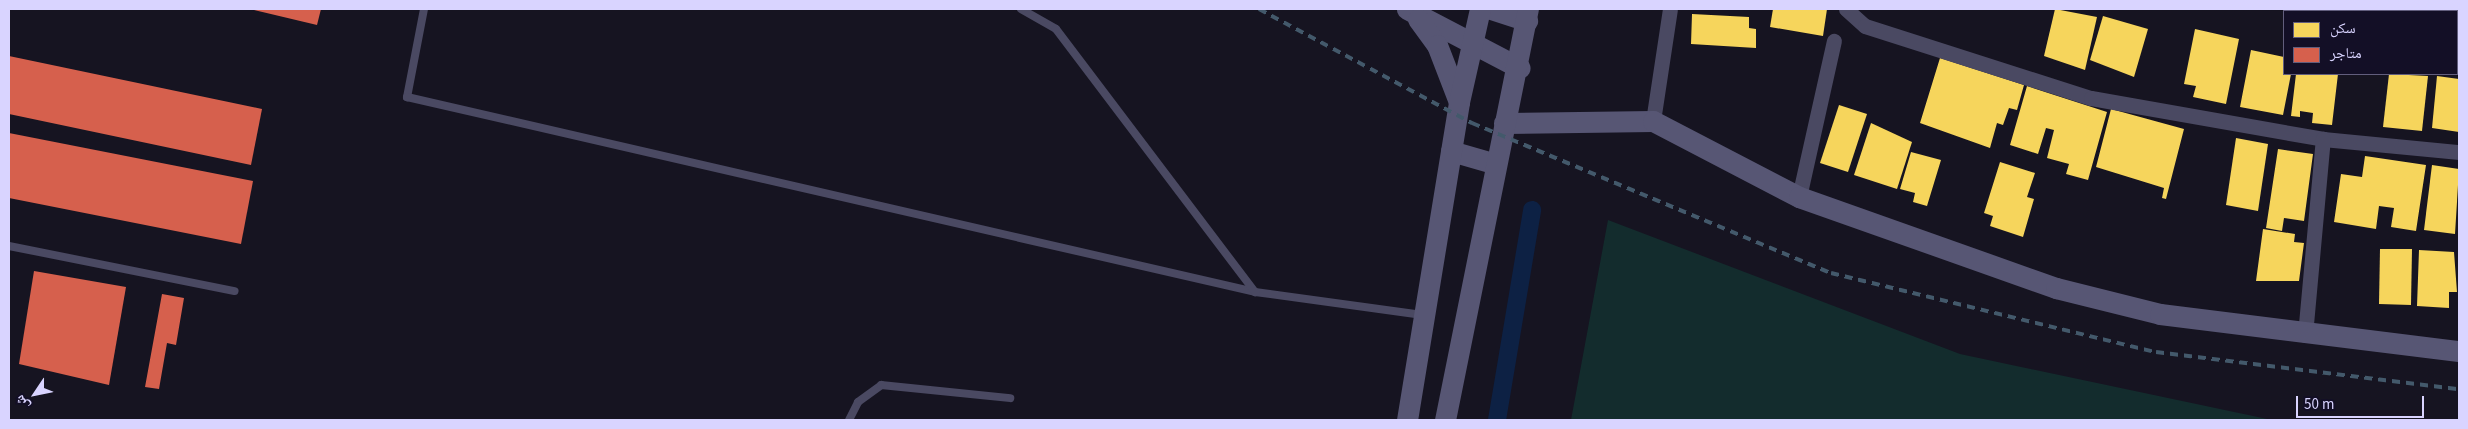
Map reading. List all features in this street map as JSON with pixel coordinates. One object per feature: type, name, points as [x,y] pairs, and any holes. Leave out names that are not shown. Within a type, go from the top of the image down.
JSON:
[{"type":"street","points":[[1407,420],[1459,102],[1480,9]]},
{"type":"street","points":[[1445,420],[1504,123],[1520,68],[1528,15],[1491,9]]},
{"type":"street","points":[[1653,121],[1670,9]]},
{"type":"street","points":[[1846,9],[1865,26],[2091,98],[2322,140],[2459,152]]},
{"type":"street","points":[[1410,11],[1520,68]]},
{"type":"street","points":[[1410,11],[1437,46],[1459,102]]},
{"type":"street","points":[[1799,197],[1834,41]]},
{"type":"street","points":[[1504,123],[1653,121],[1799,197],[2056,288],[2160,314],[2305,335],[2459,351]]},
{"type":"street","points":[[2305,335],[2322,140]]},
{"type":"street","points":[[1451,151],[1496,164]]},
{"type":"lane","points":[[424,9],[407,97],[1255,292],[1424,315]]},
{"type":"lane","points":[[1021,9],[1056,29],[1255,292]]},
{"type":"lane","points":[[9,246],[235,292]]},
{"type":"lane","points":[[849,420],[858,402],[881,386],[1010,398]]},
{"type":"green space","points":[[1608,220],[1960,354],[2272,420],[1571,420]]},
{"type":"building: سكن","points":[[1773,9],[1827,9],[1823,36],[1770,27]]},
{"type":"building: سكن","points":[[2055,9],[2097,17],[2085,70],[2044,56]]},
{"type":"building: سكن","points":[[2305,9],[2339,9],[2322,10]]},
{"type":"building: سكن","points":[[2359,9],[2389,9],[2374,10]]},
{"type":"building: سكن","points":[[2394,9],[2435,9],[2414,10]]},
{"type":"building: سكن","points":[[2444,9],[2459,9],[2459,60],[2458,10]]},
{"type":"building: سكن","points":[[1692,14],[1749,17],[1749,28],[1756,29],[1756,48],[1691,44]]},
{"type":"building: سكن","points":[[2103,16],[2148,29],[2134,77],[2090,60]]},
{"type":"building: سكن","points":[[2195,29],[2239,39],[2226,104],[2193,97],[2196,86],[2184,84]]},
{"type":"building: سكن","points":[[2251,50],[2283,57],[2283,75],[2291,75],[2283,115],[2240,107]]},
{"type":"building: سكن","points":[[1940,58],[2024,85],[2017,110],[2009,108],[2003,125],[1997,123],[1990,148],[1920,123]]},
{"type":"building: سكن","points":[[2296,75],[2338,75],[2332,125],[2312,123],[2313,113],[2300,111],[2300,117],[2291,116]]},
{"type":"building: سكن","points":[[2389,75],[2428,76],[2422,131],[2383,127]]},
{"type":"building: سكن","points":[[2437,76],[2459,79],[2459,132],[2432,128]]},
{"type":"building: سكن","points":[[2027,86],[2107,112],[2088,180],[2066,174],[2069,164],[2047,158],[2054,130],[2046,128],[2038,154],[2010,145]]},
{"type":"building: سكن","points":[[1839,105],[1867,114],[1848,172],[1820,163]]},
{"type":"building: سكن","points":[[2111,109],[2184,129],[2166,199],[2162,198],[2164,188],[2096,167]]},
{"type":"building: سكن","points":[[1871,123],[1912,142],[1897,189],[1854,175]]},
{"type":"building: سكن","points":[[2236,138],[2268,144],[2258,211],[2226,205]]},
{"type":"building: سكن","points":[[2278,149],[2313,154],[2304,221],[2284,218],[2282,231],[2266,228]]},
{"type":"building: سكن","points":[[1911,152],[1941,160],[1927,206],[1913,202],[1915,193],[1900,189]]},
{"type":"building: سكن","points":[[2365,156],[2426,165],[2416,231],[2391,227],[2394,208],[2379,206],[2376,229],[2334,222],[2341,174],[2362,177]]},
{"type":"building: سكن","points":[[2000,162],[2035,173],[2027,197],[2034,199],[2023,237],[1990,226],[1993,216],[1984,213]]},
{"type":"building: سكن","points":[[2432,165],[2459,169],[2455,234],[2424,230]]},
{"type":"building: سكن","points":[[2263,229],[2295,234],[2294,242],[2304,243],[2299,281],[2256,281]]},
{"type":"building: سكن","points":[[2380,249],[2412,249],[2411,305],[2379,304]]},
{"type":"building: سكن","points":[[2419,250],[2454,252],[2457,292],[2449,292],[2449,308],[2417,306]]},
{"type":"building: متاجر","points":[[250,9],[321,9],[317,25]]},
{"type":"building: متاجر","points":[[9,56],[262,109],[251,165],[9,114]]},
{"type":"building: متاجر","points":[[9,133],[253,181],[241,244],[9,198]]},
{"type":"building: متاجر","points":[[34,271],[126,287],[109,385],[19,364]]},
{"type":"building: متاجر","points":[[162,294],[184,298],[176,345],[167,343],[159,389],[145,387]]},
{"type":"waterway","points":[[1497,420],[1532,210]]},
{"type":"railway","points":[[1259,9],[1472,123],[1831,273],[2156,352],[2459,389]]}]
